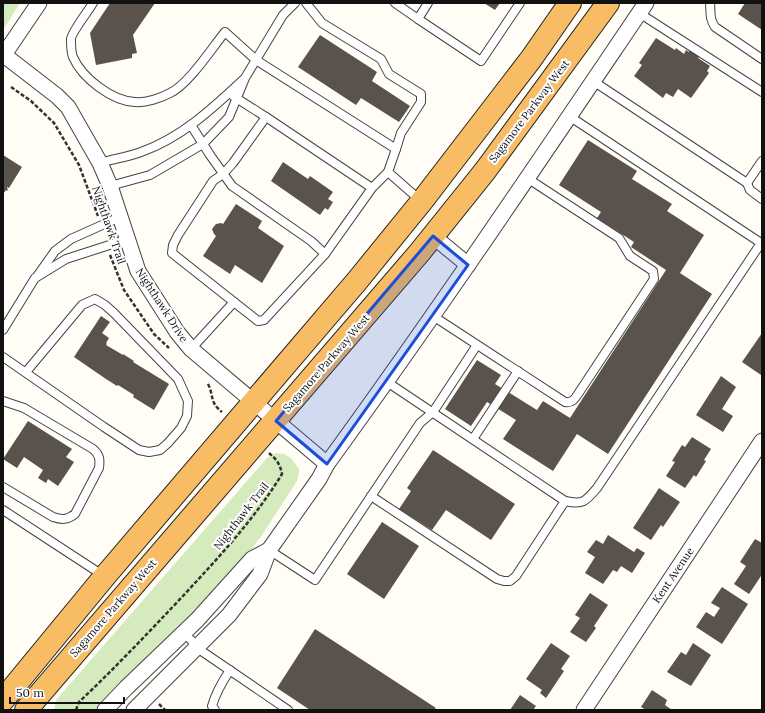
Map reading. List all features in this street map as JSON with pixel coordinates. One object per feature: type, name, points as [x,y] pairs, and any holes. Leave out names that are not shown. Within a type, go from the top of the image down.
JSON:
[{"type":"highway","points":[[3,700],[234,423],[357,281],[422,201],[531,59],[570,3]]},
{"type":"highway","name":"Sagamore Parkway West","points":[[26,710],[420,252],[490,164],[608,3]]},
{"type":"street","points":[[4,55],[39,3]]},
{"type":"street","points":[[134,710],[229,615],[260,574],[269,550],[319,479],[327,464],[433,316],[643,8]]},
{"type":"street","name":"Nighthawk Drive","points":[[4,55],[57,96],[68,107],[100,163],[110,186],[138,271],[177,332],[191,349],[327,464]]},
{"type":"street","points":[[433,236],[468,264]]},
{"type":"street","name":"Kent Avenue","points":[[584,710],[762,441]]},
{"type":"street","points":[[105,710],[217,600],[252,560],[269,550]]},
{"type":"lane","points":[[93,3],[71,37],[72,56],[82,72],[116,98],[135,102],[158,98],[172,93],[190,77],[225,32],[256,60],[396,149]]},
{"type":"lane","points":[[100,163],[141,152],[166,141],[191,125],[244,78],[283,15],[295,3]]},
{"type":"lane","points":[[266,117],[237,158],[223,174],[213,181],[178,234],[173,245],[172,253],[258,321],[264,320],[325,254],[372,188],[388,172],[401,133],[421,102],[421,94],[389,74],[381,59],[322,23],[306,3]]},
{"type":"lane","points":[[396,3],[481,61],[520,3]]},
{"type":"lane","points":[[418,19],[428,3]]},
{"type":"lane","points":[[710,3],[711,22],[715,27],[762,59]]},
{"type":"lane","points":[[643,8],[762,92]]},
{"type":"lane","points":[[110,186],[150,175],[203,144],[229,117],[244,78]]},
{"type":"lane","points":[[593,81],[747,184],[750,190],[762,199]]},
{"type":"lane","points":[[228,93],[372,188]]},
{"type":"lane","points":[[387,382],[565,501],[578,504],[587,499],[597,488],[762,242],[569,116]]},
{"type":"lane","points":[[191,125],[232,186],[311,241],[325,254]]},
{"type":"lane","points":[[747,184],[762,161]]},
{"type":"lane","points":[[388,172],[422,201]]},
{"type":"lane","points":[[433,316],[565,402],[569,403],[575,399],[654,279],[653,271],[630,256],[619,238],[527,178]]},
{"type":"lane","points":[[3,330],[35,278],[55,252],[71,239],[101,224],[120,217]]},
{"type":"lane","points":[[35,278],[66,259],[128,239]]},
{"type":"lane","points":[[3,357],[139,450],[149,452],[160,450],[181,428],[187,416],[188,401],[178,379],[114,313],[95,299],[82,305],[26,372]]},
{"type":"lane","points":[[191,349],[234,302]]},
{"type":"lane","points":[[269,550],[315,580],[420,423],[433,412],[477,345]]},
{"type":"lane","points":[[473,440],[518,371]]},
{"type":"lane","points":[[3,400],[24,408],[93,449],[98,453],[100,461],[99,468],[75,514],[69,518],[60,519],[53,517],[3,487]]},
{"type":"lane","points":[[371,496],[497,579],[504,581],[510,581],[516,576],[565,501]]},
{"type":"lane","points":[[3,510],[105,576]]},
{"type":"lane","points":[[184,633],[197,647],[288,710]]},
{"type":"lane","points":[[215,710],[212,706],[215,696],[219,686],[230,670]]},
{"type":"path","name":"Nighthawk Trail","points":[[10,86],[31,101],[54,123],[80,165],[101,224]]},
{"type":"path","name":"Nighthawk Trail","points":[[107,246],[124,290],[154,334],[172,350]]},
{"type":"path","points":[[206,381],[210,388],[213,402],[218,410],[234,423]]},
{"type":"path","name":"Nighthawk Trail","points":[[76,710],[79,702],[119,664],[221,555],[267,498],[282,474],[276,459],[257,443]]},
{"type":"highlighted area","points":[[433,236],[468,265],[327,464],[276,421]]},
{"type":"green space","points":[[3,3],[20,3],[3,30]]},
{"type":"green space","points":[[276,453],[284,454],[291,458],[299,469],[297,481],[260,538],[236,569],[216,592],[97,710],[54,710],[56,700],[267,458]]},
{"type":"building","points":[[110,3],[155,3],[133,35],[137,53],[132,54],[132,58],[96,65],[90,33]]},
{"type":"building","points":[[484,3],[500,3],[495,10]]},
{"type":"building","points":[[745,3],[762,3],[762,30],[738,14]]},
{"type":"building","points":[[320,35],[377,72],[372,81],[410,106],[399,122],[361,98],[356,105],[298,67]]},
{"type":"building","points":[[656,38],[675,50],[676,48],[684,54],[686,50],[689,52],[690,50],[699,57],[698,58],[710,66],[707,71],[709,73],[691,98],[678,89],[673,97],[666,93],[663,98],[634,76],[642,65],[639,63]]},
{"type":"building","points":[[588,140],[637,171],[632,179],[672,204],[667,211],[704,235],[680,273],[712,294],[608,454],[577,434],[553,471],[503,439],[516,420],[487,402],[471,426],[445,409],[477,360],[501,375],[495,384],[537,410],[543,401],[570,418],[666,270],[631,247],[634,242],[597,218],[601,212],[559,185]]},
{"type":"building","points":[[3,155],[22,167],[9,188],[7,187],[7,191],[6,190],[3,194]]},
{"type":"building","points":[[283,162],[308,179],[310,176],[333,192],[328,199],[333,202],[328,210],[325,208],[320,215],[271,181]]},
{"type":"building","points":[[236,204],[262,221],[258,228],[284,246],[262,283],[235,265],[230,274],[203,256],[216,236],[212,229],[216,224],[223,224]]},
{"type":"building","points":[[101,316],[110,322],[102,333],[109,338],[106,345],[123,354],[134,361],[133,362],[169,384],[154,410],[133,397],[134,395],[118,385],[117,386],[74,357]]},
{"type":"building","points":[[762,333],[762,373],[761,375],[742,362]]},
{"type":"building","points":[[721,376],[736,387],[722,409],[733,416],[723,432],[696,415]]},
{"type":"building","points":[[28,421],[72,449],[66,457],[74,462],[58,486],[48,479],[46,483],[38,478],[43,470],[24,457],[17,468],[3,459]]},
{"type":"building","points":[[692,437],[711,449],[704,460],[706,461],[696,477],[694,475],[685,488],[666,476],[675,462],[672,461],[682,445],[685,447]]},
{"type":"building","points":[[433,450],[515,504],[491,540],[446,510],[432,530],[399,509],[411,491],[407,488]]},
{"type":"building","points":[[659,488],[680,502],[663,527],[661,525],[651,540],[633,528]]},
{"type":"building","points":[[382,522],[419,546],[384,599],[347,574]]},
{"type":"building","points":[[608,535],[634,552],[637,548],[645,553],[632,573],[621,566],[617,572],[613,570],[603,584],[585,573],[595,557],[587,552],[596,540],[603,544]]},
{"type":"building","points":[[755,539],[762,543],[762,577],[761,576],[749,594],[734,584],[746,566],[740,562]]},
{"type":"building","points":[[722,587],[748,604],[722,644],[696,627],[706,612],[714,617],[720,608],[711,603]]},
{"type":"building","points":[[590,593],[608,605],[594,626],[596,628],[586,642],[570,632],[580,618],[575,615]]},
{"type":"building","points":[[315,629],[436,708],[434,710],[310,710],[277,688]]},
{"type":"building","points":[[551,643],[570,656],[561,669],[564,671],[546,698],[540,693],[542,690],[526,679]]},
{"type":"building","points":[[693,643],[711,655],[691,686],[667,672],[681,652],[686,655]]},
{"type":"building","points":[[652,690],[667,700],[665,705],[672,710],[646,710],[641,707]]},
{"type":"building","points":[[520,695],[536,706],[533,710],[510,710]]}]
